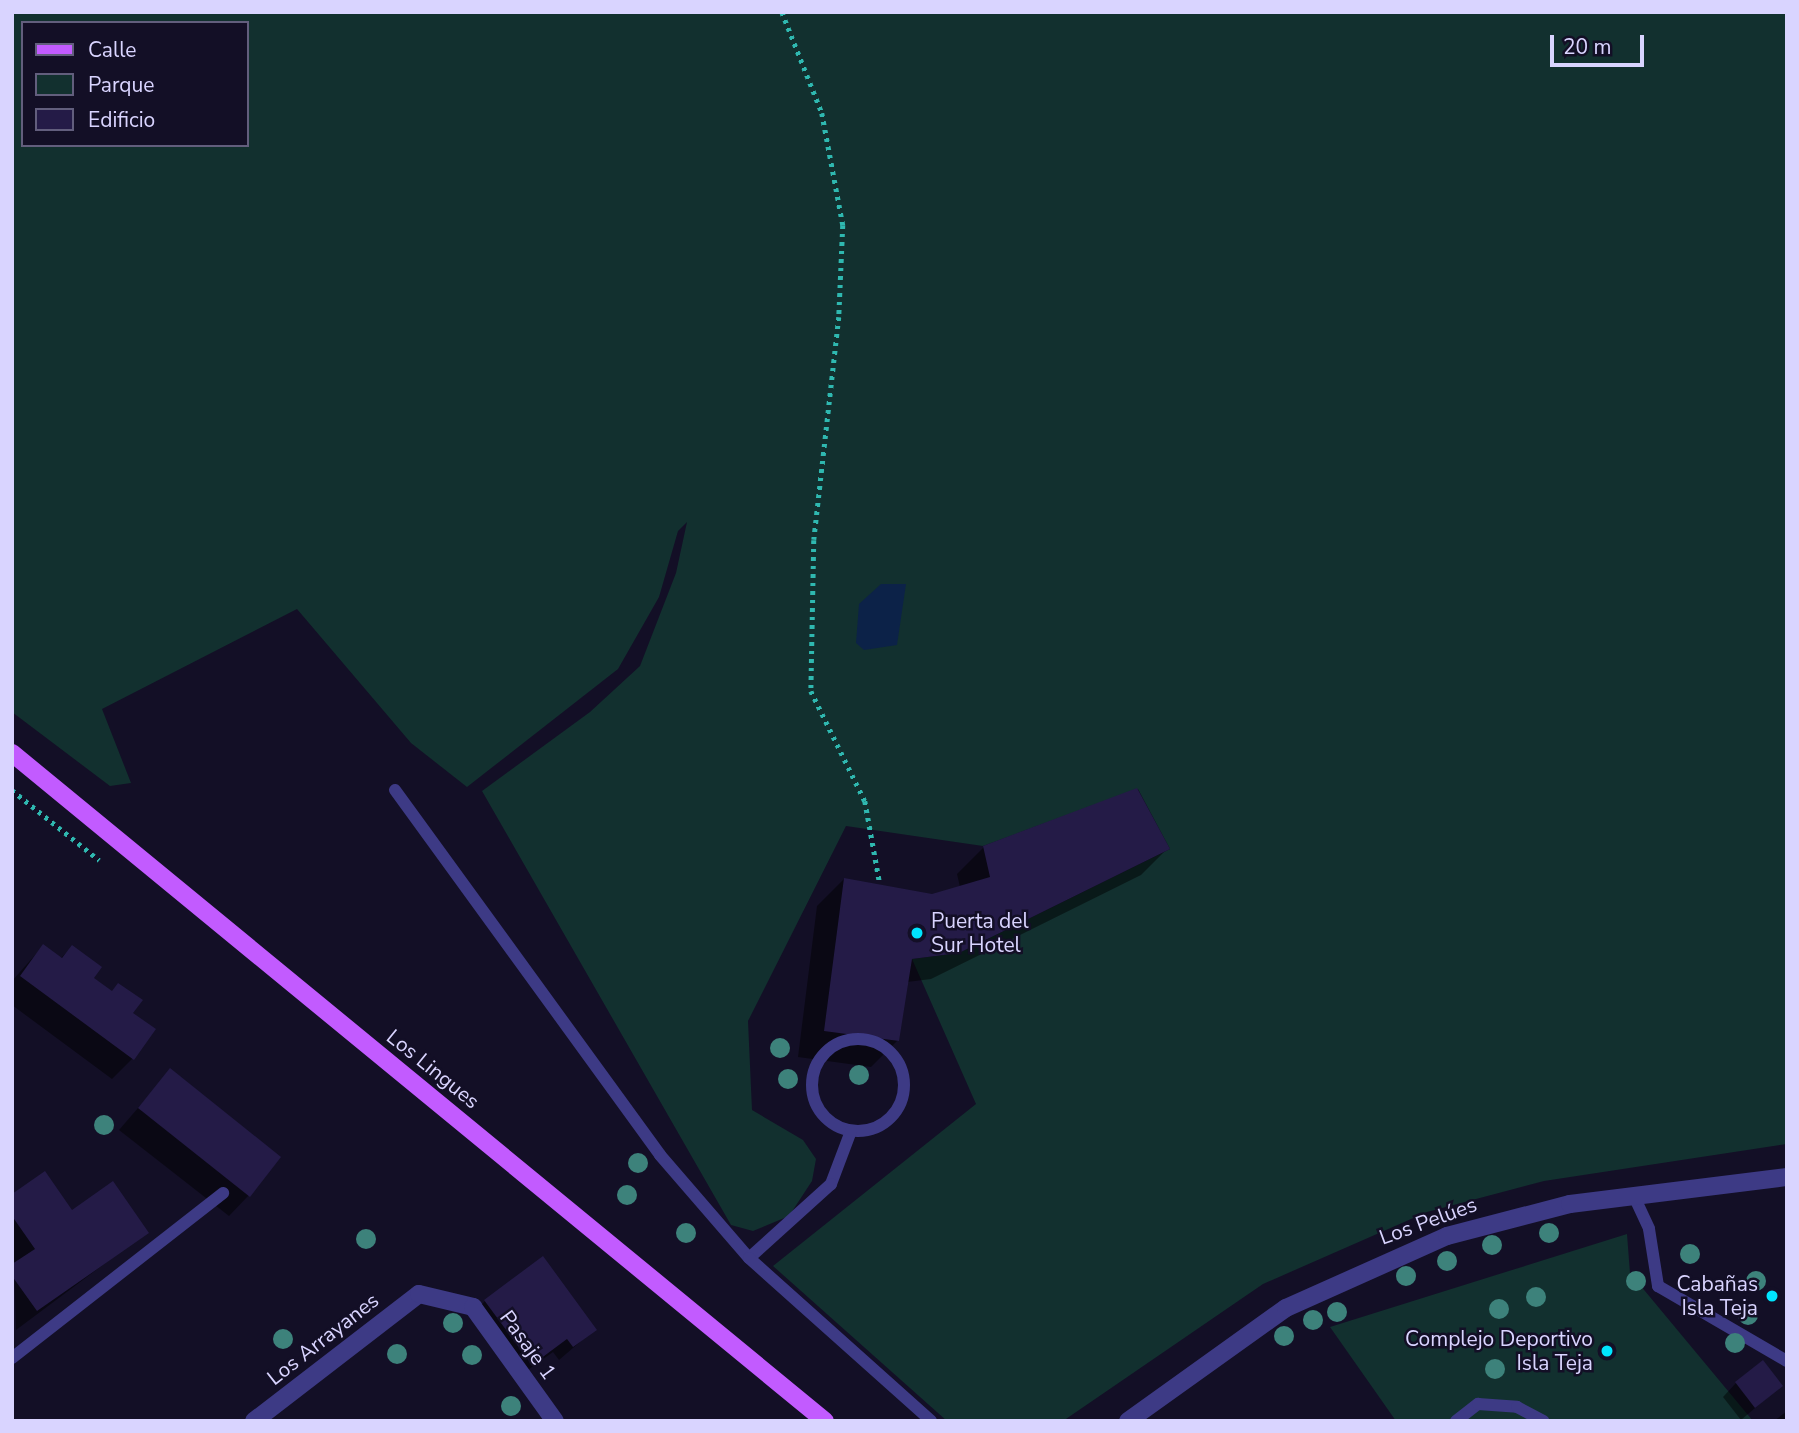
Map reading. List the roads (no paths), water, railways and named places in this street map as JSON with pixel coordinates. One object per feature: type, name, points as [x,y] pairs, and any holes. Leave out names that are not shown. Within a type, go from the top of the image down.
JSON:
[{"type":"main road","name":"Los Lingues","points":[[12,753],[825,1421]]},
{"type":"street","name":"Los Pelúes","points":[[1128,1421],[1236,1339],[1338,1280],[1508,1217],[1633,1194],[1787,1177]]},
{"type":"street","name":"Los Arrayanes","points":[[254,1421],[419,1294]]},
{"type":"street","name":"Pasaje 1","points":[[419,1294],[473,1307],[555,1421]]},
{"type":"lane","points":[[395,790],[660,1155],[749,1258],[930,1421]]},
{"type":"lane","points":[[863,1039],[892,1053],[900,1065],[903,1096],[883,1124],[851,1131],[825,1118],[811,1081],[823,1054],[840,1042],[863,1039]]},
{"type":"lane","points":[[749,1258],[831,1184],[851,1131]]},
{"type":"lane","points":[[12,1358],[223,1193]]},
{"type":"lane","points":[[1633,1194],[1650,1229],[1658,1286],[1787,1361]]},
{"type":"lane","points":[[1456,1421],[1478,1404],[1517,1408],[1544,1421]]},
{"type":"water","points":[[881,584],[906,584],[897,645],[864,650],[856,643],[859,604]]},
{"type":"place","name":"Puerta del Sur Hotel","points":[[917,933]]},
{"type":"place","name":"Cabañas Isla Teja","points":[[1772,1296]]},
{"type":"place","name":"Complejo Deportivo Isla Teja","points":[[1607,1351]]}]
